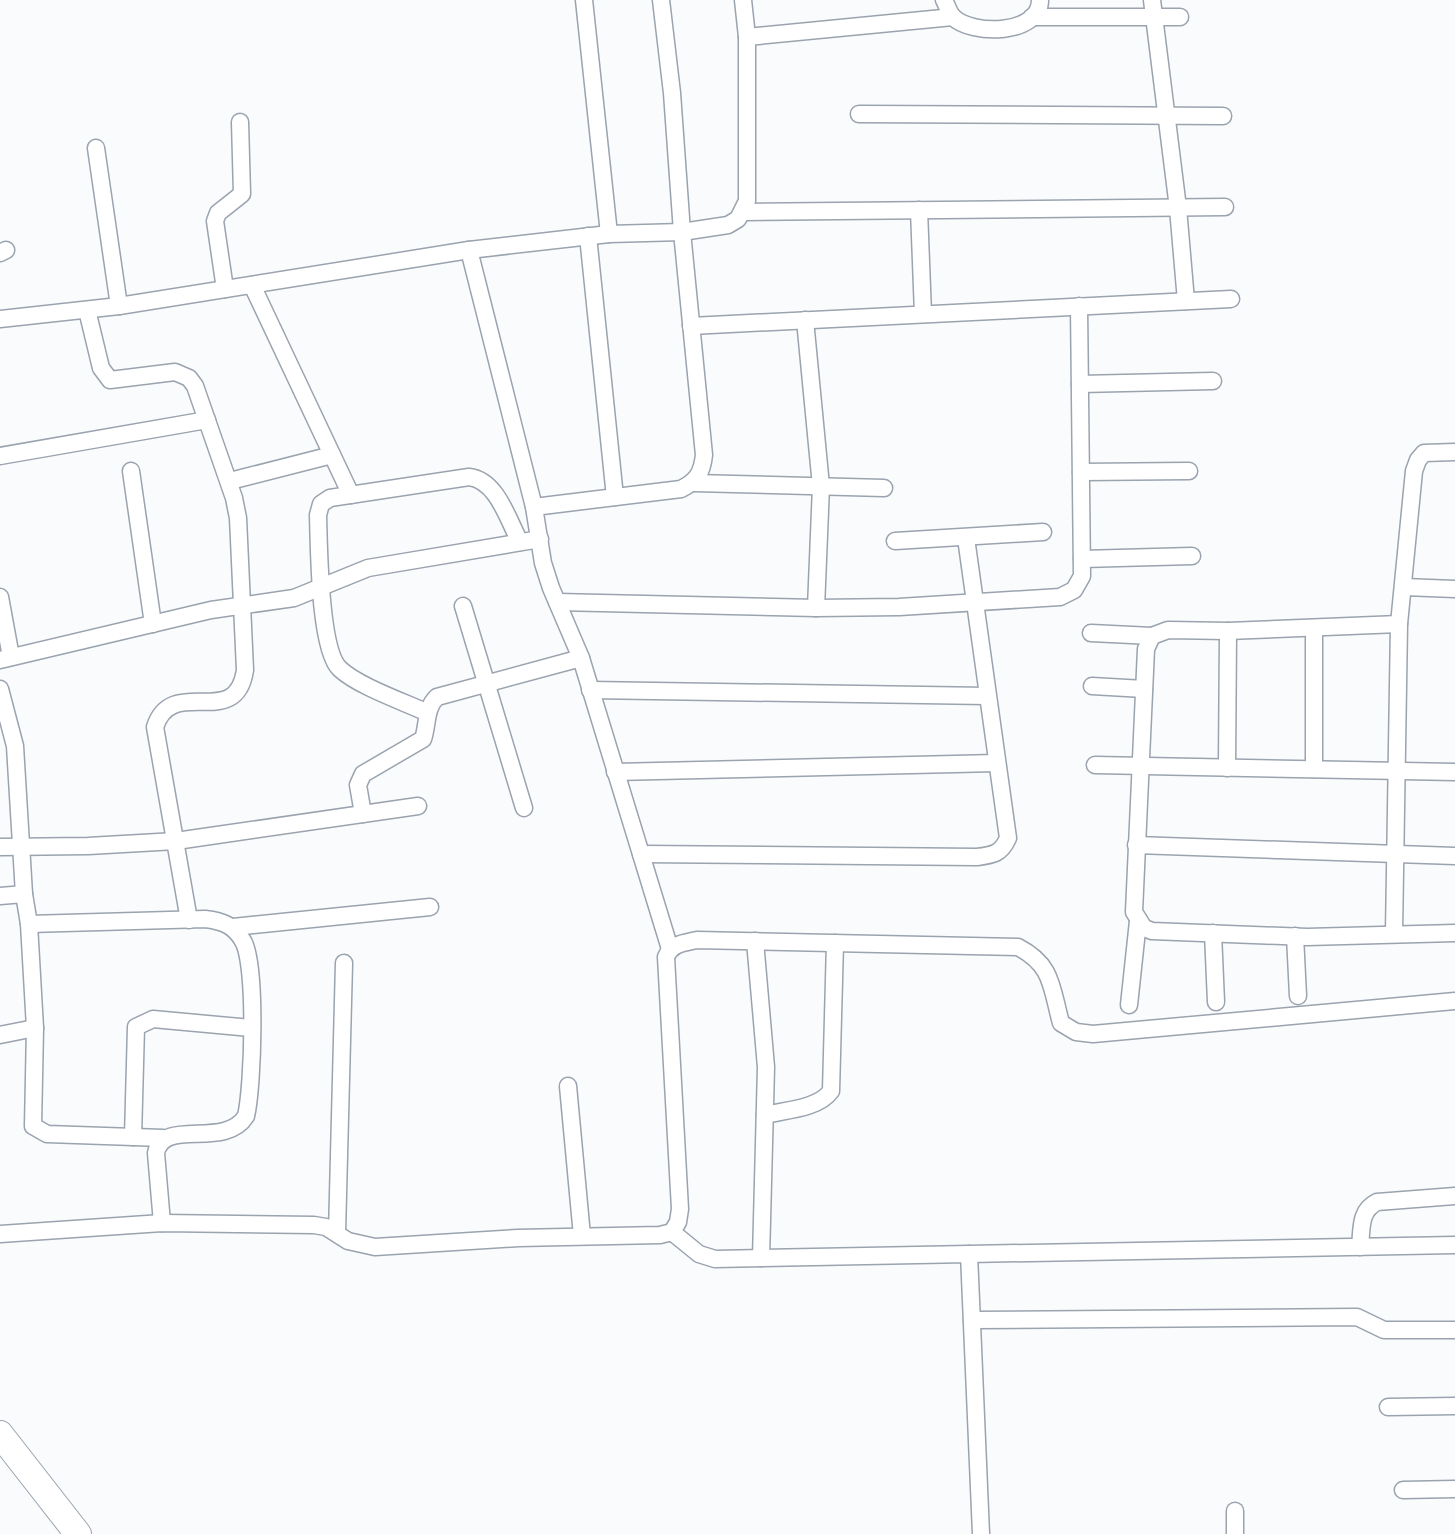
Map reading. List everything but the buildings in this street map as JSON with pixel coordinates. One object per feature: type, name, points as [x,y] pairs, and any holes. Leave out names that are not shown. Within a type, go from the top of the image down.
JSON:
[{"type":"highway","points":[[0,1434],[78,1534]]},
{"type":"street","points":[[584,0],[609,234]]},
{"type":"street","points":[[661,0],[672,93],[682,232],[704,455],[702,470],[694,483]]},
{"type":"street","points":[[0,319],[119,306],[469,250],[609,234],[682,232],[728,225],[744,212],[747,201],[747,37],[743,0]]},
{"type":"street","points":[[944,0],[952,17]]},
{"type":"street","points":[[747,37],[952,17],[970,27],[993,29],[1021,27],[1032,17],[1040,0]]},
{"type":"street","points":[[1032,17],[1154,8],[1180,17]]},
{"type":"street","points":[[1154,8],[1178,208],[1186,301]]},
{"type":"street","points":[[859,114],[1223,116]]},
{"type":"street","points":[[225,289],[215,221],[218,213],[237,200],[244,187],[240,122]]},
{"type":"street","points":[[96,147],[119,306]]},
{"type":"street","points":[[744,212],[1225,207]]},
{"type":"street","points":[[919,210],[923,314]]},
{"type":"street","points":[[588,237],[615,497]]},
{"type":"street","points":[[0,1234],[162,1223],[314,1225],[337,1233],[348,1241],[375,1247],[582,1236],[660,1235],[672,1232],[678,1222],[680,1209],[666,971],[666,957],[670,949],[581,658],[543,563],[534,507],[469,250]]},
{"type":"street","points":[[252,285],[351,495]]},
{"type":"street","points":[[691,326],[1231,299]]},
{"type":"street","points":[[557,602],[816,609],[1060,597],[1074,590],[1082,576],[1078,306]]},
{"type":"street","points":[[87,310],[101,369],[110,380],[183,374],[195,386],[230,481],[238,518],[245,670],[243,686],[236,695],[223,701],[185,701],[169,706],[159,715],[156,727],[189,920]]},
{"type":"street","points":[[805,320],[821,486],[816,609]]},
{"type":"street","points":[[1080,384],[1213,381]]},
{"type":"street","points":[[0,456],[207,420]]},
{"type":"street","points":[[1394,933],[1399,624],[1414,471],[1418,460],[1425,453],[1436,450],[1455,452]]},
{"type":"street","points":[[230,481],[332,455]]},
{"type":"street","points":[[131,471],[153,624]]},
{"type":"street","points":[[1081,472],[1189,471]]},
{"type":"street","points":[[428,713],[339,669],[329,649],[321,588],[318,515],[321,504],[330,498],[468,477],[479,478],[496,495],[520,542]]},
{"type":"street","points":[[534,507],[681,489],[694,483],[884,488]]},
{"type":"street","points":[[895,541],[1042,532]]},
{"type":"street","points":[[641,854],[993,855],[1004,849],[1008,838],[966,538]]},
{"type":"street","points":[[0,597],[6,659],[153,624],[294,598],[368,568],[540,539]]},
{"type":"street","points":[[1082,559],[1192,556]]},
{"type":"street","points":[[1404,587],[1455,589]]},
{"type":"street","points":[[463,606],[524,808]]},
{"type":"street","points":[[1091,633],[1152,636],[1168,630],[1228,631],[1399,624]]},
{"type":"street","points":[[1314,628],[1314,769]]},
{"type":"street","points":[[1227,768],[1228,631]]},
{"type":"street","points":[[1129,1005],[1138,921],[1134,912],[1146,649],[1152,636]]},
{"type":"street","points":[[363,814],[358,785],[363,774],[423,739],[431,702],[437,697],[581,658]]},
{"type":"street","points":[[1092,686],[1144,689]]},
{"type":"street","points":[[0,689],[15,746],[24,894],[29,924],[35,1028],[31,1117],[33,1126],[47,1134],[163,1138],[230,1131],[240,1126],[249,1105],[251,1028],[249,957],[244,942],[233,927]]},
{"type":"street","points":[[590,690],[987,696]]},
{"type":"street","points":[[615,772],[997,763]]},
{"type":"street","points":[[1095,765],[1140,768],[1396,769],[1455,772]]},
{"type":"street","points":[[0,847],[88,846],[176,841],[418,806]]},
{"type":"street","points":[[1136,845],[1455,856]]},
{"type":"street","points":[[0,896],[24,894]]},
{"type":"street","points":[[29,924],[189,920],[219,921],[233,927],[430,907]]},
{"type":"street","points":[[1138,921],[1152,931],[1295,936],[1455,933]]},
{"type":"street","points":[[1213,933],[1216,1002]]},
{"type":"street","points":[[1295,936],[1298,996]]},
{"type":"street","points":[[670,949],[697,940],[1018,947],[1036,956],[1047,972],[1061,1023],[1076,1032],[1094,1034],[1455,1001]]},
{"type":"street","points":[[755,941],[766,1067],[761,1258]]},
{"type":"street","points":[[765,1115],[816,1102],[831,1090],[835,943]]},
{"type":"street","points":[[337,1233],[344,963]]},
{"type":"street","points":[[133,1137],[136,1027],[144,1021],[153,1019],[251,1028]]},
{"type":"street","points":[[0,1035],[35,1028]]},
{"type":"street","points":[[568,1086],[582,1236]]},
{"type":"street","points":[[162,1223],[156,1153],[158,1144],[163,1138]]},
{"type":"street","points":[[1360,1247],[1363,1216],[1367,1207],[1387,1200],[1455,1196]]},
{"type":"street","points":[[672,1232],[699,1254],[715,1259],[1455,1245]]},
{"type":"street","points":[[969,1254],[981,1534]]},
{"type":"street","points":[[972,1320],[1357,1317],[1384,1330],[1455,1330]]},
{"type":"street","points":[[1388,1407],[1455,1406]]},
{"type":"street","points":[[1403,1490],[1455,1489]]},
{"type":"street","points":[[1235,1511],[1235,1534]]}]
